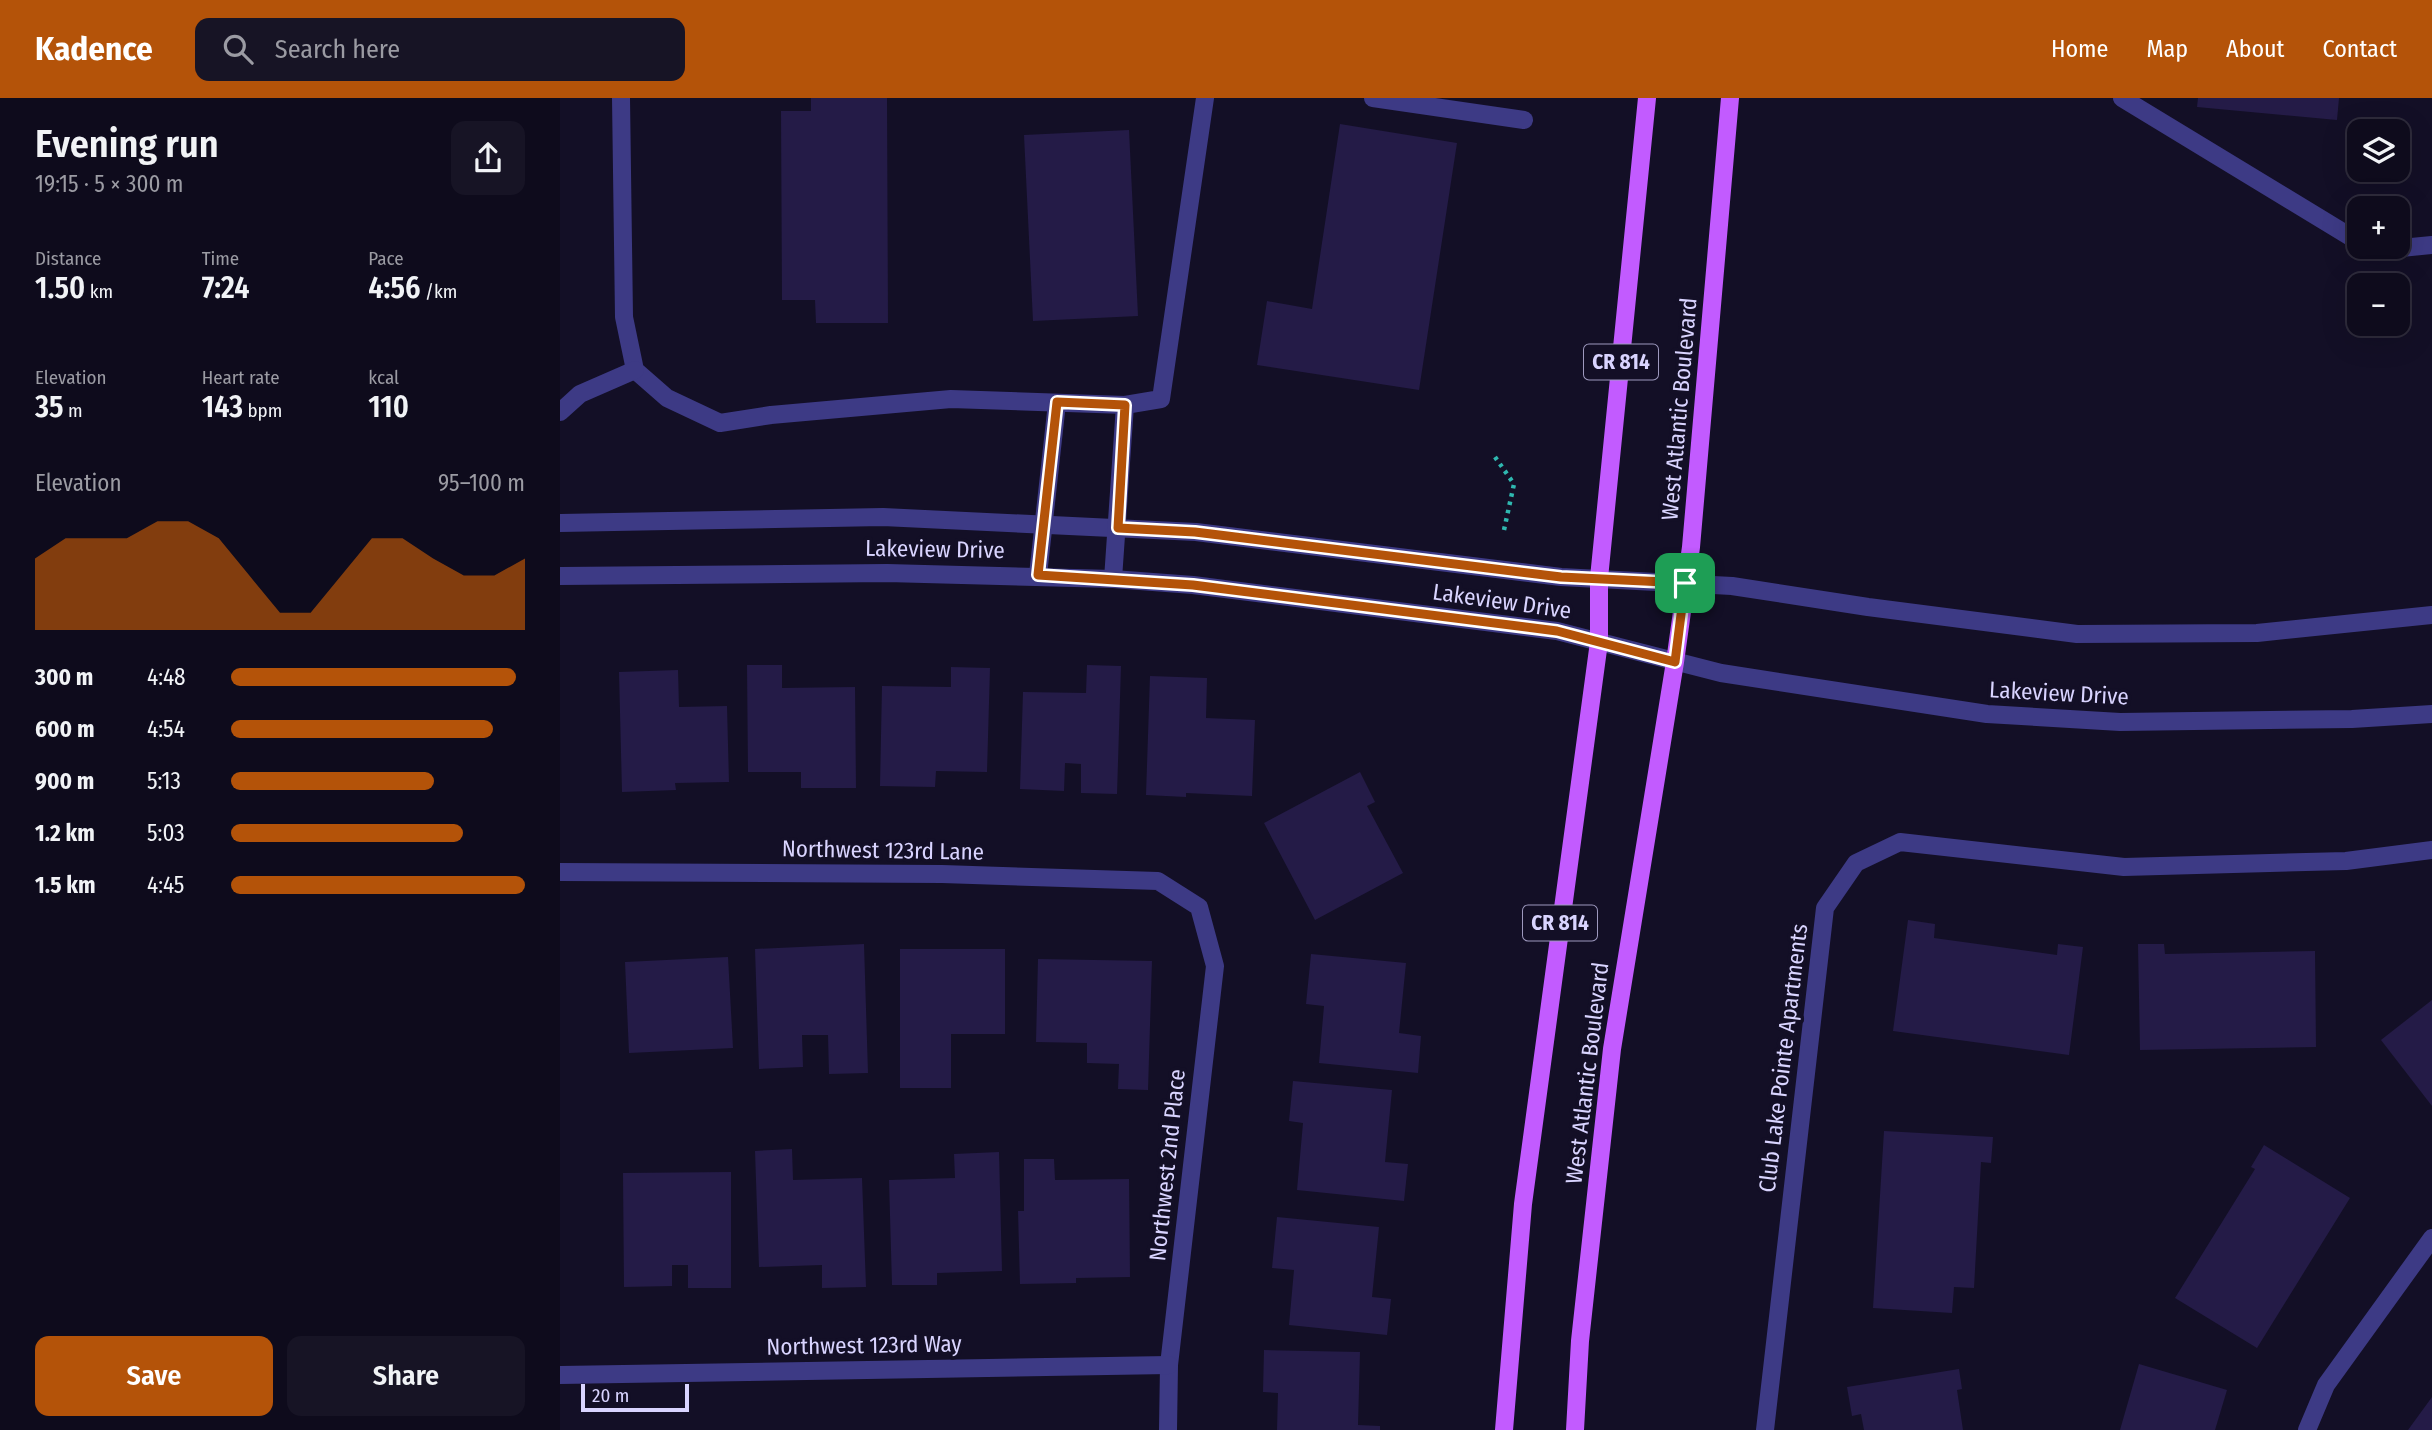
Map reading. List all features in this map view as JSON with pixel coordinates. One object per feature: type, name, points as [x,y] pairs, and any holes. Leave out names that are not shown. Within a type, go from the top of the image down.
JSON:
[{"type":"main road","name":"West Atlantic Boulevard","points":[[1504,1430],[1523,1205],[1599,642],[1599,578],[1647,98]]},
{"type":"main road","name":"West Atlantic Boulevard","points":[[1575,1430],[1580,1340],[1612,1049],[1691,547],[1730,98]]},
{"type":"street","points":[[621,98],[624,317],[635,370],[667,398],[720,423],[771,415],[951,400],[1125,405],[1161,398],[1205,98]]},
{"type":"street","points":[[1373,98],[1524,120]]},
{"type":"street","points":[[2122,98],[2347,235]]},
{"type":"street","points":[[2410,247],[2432,244]]},
{"type":"street","points":[[560,412],[580,394],[635,370]]},
{"type":"street","points":[[1038,575],[1057,402]]},
{"type":"street","points":[[1113,579],[1125,405]]},
{"type":"street","name":"Lakeview Drive","points":[[560,523],[883,517],[1195,532],[1561,577],[1732,586],[2077,634],[2256,633],[2432,615]]},
{"type":"street","name":"Lakeview Drive","points":[[560,576],[887,573],[1113,579],[1207,586],[1557,631],[1721,673],[1987,714],[2120,722],[2352,719],[2432,714]]},
{"type":"street","name":"Club Lake Pointe Apartments","points":[[1765,1430],[1825,908],[1856,863],[1900,842],[2124,867],[2346,861],[2432,850]]},
{"type":"street","name":"Northwest 123rd Lane","points":[[560,872],[942,874],[1158,881],[1199,907]]},
{"type":"street","name":"Northwest 2nd Place","points":[[1168,1430],[1170,1365],[1214,966],[1199,907]]},
{"type":"street","points":[[2306,1430],[2326,1385],[2432,1238]]},
{"type":"street","name":"Northwest 123rd Way","points":[[560,1375],[1170,1365]]},
{"type":"path","points":[[1495,457],[1514,484],[1504,530]]},
{"type":"building","points":[[811,98],[887,98],[888,323],[816,323],[815,300],[782,300],[781,111],[811,111]]},
{"type":"building","points":[[2198,98],[2339,98],[2337,120],[2197,107]]},
{"type":"building","points":[[1340,124],[1457,143],[1419,390],[1257,365],[1267,301],[1312,309]]},
{"type":"building","points":[[1129,130],[1138,316],[1033,321],[1024,135]]},
{"type":"building","points":[[747,665],[782,665],[782,688],[855,687],[856,788],[801,788],[801,772],[748,772]]},
{"type":"building","points":[[1087,665],[1121,666],[1117,794],[1081,793],[1081,764],[1065,763],[1064,791],[1020,789],[1023,692],[1086,693]]},
{"type":"building","points":[[951,667],[990,668],[987,772],[936,771],[935,787],[880,786],[882,686],[951,687]]},
{"type":"building","points":[[678,670],[679,707],[727,706],[729,782],[675,783],[676,790],[622,792],[619,672]]},
{"type":"building","points":[[1150,676],[1207,678],[1206,718],[1255,720],[1252,796],[1186,793],[1186,797],[1146,795]]},
{"type":"building","points":[[1360,772],[1375,802],[1367,806],[1403,873],[1315,920],[1264,823]]},
{"type":"building","points":[[1908,920],[1935,924],[1934,938],[2057,955],[2058,944],[2083,947],[2069,1055],[1893,1031]]},
{"type":"building","points":[[864,944],[868,1073],[829,1074],[828,1035],[802,1035],[803,1067],[759,1069],[755,949]]},
{"type":"building","points":[[2138,944],[2164,944],[2165,954],[2315,951],[2316,1047],[2140,1050]]},
{"type":"building","points":[[900,949],[1005,949],[1005,1034],[951,1034],[951,1088],[900,1088]]},
{"type":"building","points":[[1311,954],[1406,963],[1399,1033],[1421,1036],[1418,1073],[1319,1063],[1324,1006],[1306,1004]]},
{"type":"building","points":[[728,957],[733,1048],[629,1053],[625,962]]},
{"type":"building","points":[[1038,959],[1152,961],[1148,1090],[1118,1089],[1119,1064],[1087,1063],[1087,1043],[1036,1042]]},
{"type":"building","points":[[2432,1000],[2432,1106],[2381,1040]]},
{"type":"building","points":[[1293,1081],[1392,1090],[1385,1162],[1408,1164],[1404,1201],[1297,1190],[1303,1123],[1289,1121]]},
{"type":"building","points":[[1884,1131],[1993,1137],[1991,1163],[1981,1162],[1974,1288],[1954,1287],[1952,1313],[1873,1308]]},
{"type":"building","points":[[2264,1145],[2350,1198],[2257,1348],[2175,1298],[2255,1169],[2251,1167]]},
{"type":"building","points":[[792,1149],[793,1180],[862,1178],[866,1287],[822,1288],[822,1265],[759,1267],[755,1151]]},
{"type":"building","points":[[999,1152],[1002,1271],[937,1273],[937,1285],[892,1285],[889,1180],[955,1178],[954,1154]]},
{"type":"building","points":[[1024,1159],[1054,1159],[1055,1180],[1129,1179],[1130,1277],[1076,1278],[1076,1283],[1020,1284],[1018,1211],[1024,1211]]},
{"type":"building","points":[[731,1172],[731,1288],[688,1288],[688,1265],[672,1265],[672,1286],[624,1287],[623,1173]]},
{"type":"building","points":[[1277,1217],[1379,1227],[1372,1297],[1391,1299],[1387,1335],[1289,1325],[1294,1270],[1272,1268]]},
{"type":"building","points":[[1264,1350],[1360,1352],[1358,1425],[1380,1426],[1380,1430],[1277,1430],[1278,1393],[1263,1392]]},
{"type":"building","points":[[2139,1364],[2227,1390],[2215,1430],[2120,1430]]},
{"type":"building","points":[[1959,1369],[1962,1389],[1957,1390],[1963,1430],[1864,1430],[1861,1414],[1852,1416],[1847,1387]]},
{"type":"building","points":[[2432,1397],[2432,1430],[2408,1430]]},
{"type":"route","points":[[1057,402],[1125,405],[1118,528],[1195,532],[1561,577],[1685,583],[1675,662],[1557,631],[1193,585],[1038,575],[1057,402]]}]
